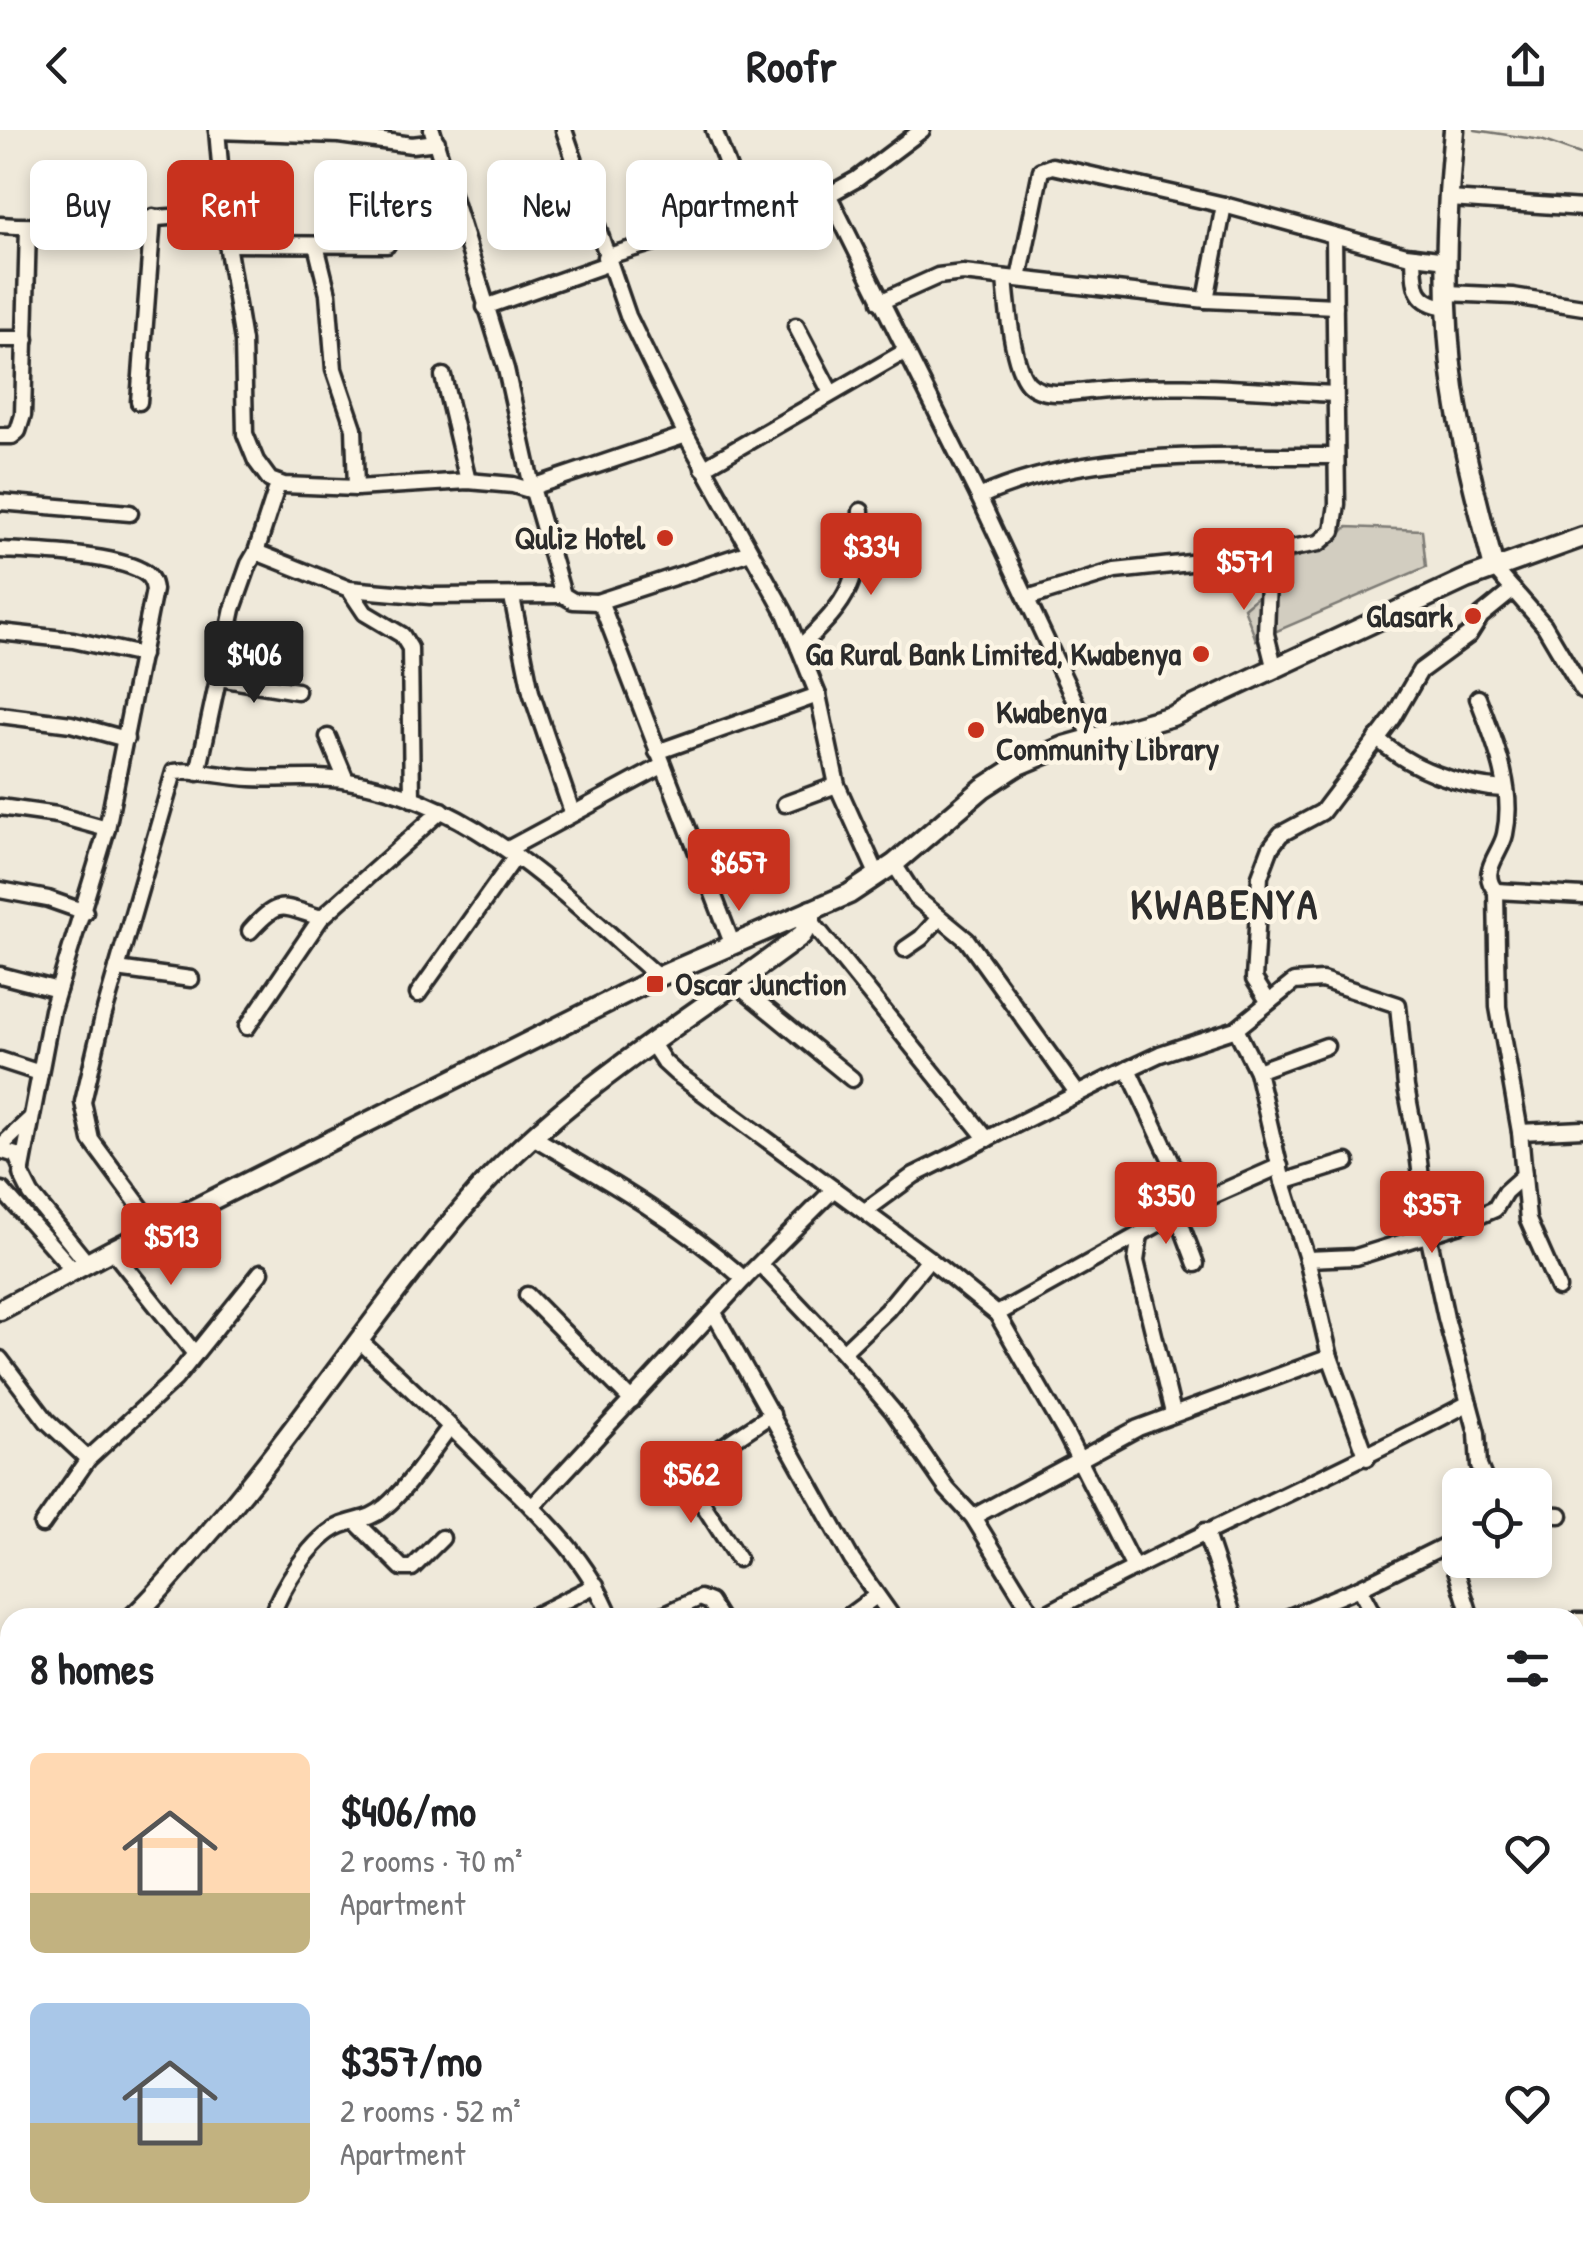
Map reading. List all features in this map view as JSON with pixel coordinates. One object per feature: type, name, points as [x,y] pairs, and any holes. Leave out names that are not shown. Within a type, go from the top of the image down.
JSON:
[{"type":"main road","points":[[1453,135],[1447,300],[1460,420],[1494,568]]},
{"type":"main road","points":[[1,1307],[658,977],[732,943],[811,915],[878,876],[1007,772],[1046,753],[1172,716],[1494,568],[1583,537]]},
{"type":"main road","points":[[141,1608],[254,1480],[472,1198],[533,1137],[652,1042],[802,935],[811,915]]},
{"type":"street","points":[[220,160],[218,130],[339,135],[412,145],[434,136],[506,369],[532,489],[562,595]]},
{"type":"street","points":[[564,130],[628,316],[703,468],[785,614],[818,694],[837,785],[878,876]]},
{"type":"street","points":[[714,130],[725,160]]},
{"type":"street","points":[[833,194],[922,130]]},
{"type":"street","points":[[1335,394],[1150,384],[1074,392],[1034,388],[1018,365],[1012,278],[1042,170],[1047,167],[1108,177],[1414,256],[1447,260]]},
{"type":"street","points":[[1450,199],[1583,208]]},
{"type":"street","points":[[833,202],[904,352],[979,496],[1092,738]]},
{"type":"street","points":[[1206,300],[1224,205]]},
{"type":"street","points":[[0,224],[93,225],[167,216]]},
{"type":"street","points":[[139,402],[154,217]]},
{"type":"street","points":[[0,436],[12,436],[20,428],[28,227]]},
{"type":"street","points":[[1028,598],[1115,571],[1269,554],[1319,542],[1332,530],[1337,504],[1334,236]]},
{"type":"street","points":[[228,250],[242,323],[245,434],[256,461],[278,484],[356,488],[468,482],[532,489],[686,434]]},
{"type":"street","points":[[317,250],[328,294],[334,369],[354,428],[356,488]]},
{"type":"street","points":[[485,307],[639,250]]},
{"type":"street","points":[[1414,256],[1415,285],[1431,305],[1447,300],[1513,296],[1583,308]]},
{"type":"street","points":[[880,302],[950,273],[1206,300],[1335,306]]},
{"type":"street","points":[[796,326],[831,393]]},
{"type":"street","points":[[0,340],[26,339]]},
{"type":"street","points":[[703,468],[904,352]]},
{"type":"street","points":[[443,376],[468,482]]},
{"type":"street","points":[[979,496],[1060,470],[1146,458],[1335,456]]},
{"type":"street","points":[[198,773],[238,592],[278,484]]},
{"type":"street","points":[[0,502],[130,513]]},
{"type":"street","points":[[799,648],[850,590],[859,552],[861,512]]},
{"type":"street","points":[[0,550],[94,558],[144,571],[152,579],[154,590],[108,829],[58,990],[28,1148],[14,1186],[1,1190]]},
{"type":"street","points":[[256,552],[349,588],[430,596],[562,595],[578,602],[597,602],[750,552]]},
{"type":"street","points":[[1269,554],[1266,634],[1274,666]]},
{"type":"street","points":[[1494,568],[1544,625],[1582,687]]},
{"type":"street","points":[[349,588],[365,613],[402,635],[410,648],[412,799]]},
{"type":"street","points":[[1268,1001],[1254,980],[1263,866],[1276,840],[1322,812],[1378,738],[1420,671],[1469,634],[1481,616],[1513,590]]},
{"type":"street","points":[[512,597],[531,692],[572,812]]},
{"type":"street","points":[[597,602],[612,630],[732,943]]},
{"type":"street","points":[[0,632],[74,640],[142,655]]},
{"type":"street","points":[[219,678],[297,691]]},
{"type":"street","points":[[418,994],[443,954],[492,894],[512,853],[660,759],[818,694]]},
{"type":"street","points":[[1478,698],[1500,757],[1505,789],[1506,830],[1490,871],[1491,888],[1583,896]]},
{"type":"street","points":[[0,715],[71,724],[126,739]]},
{"type":"street","points":[[328,737],[346,780]]},
{"type":"street","points":[[1378,738],[1391,750],[1445,778],[1467,786],[1505,789]]},
{"type":"street","points":[[156,1228],[91,1140],[84,1115],[88,1077],[117,969],[172,774],[177,771],[248,778],[303,776],[346,780],[378,786],[442,810],[512,853],[658,977]]},
{"type":"street","points":[[785,804],[837,785]]},
{"type":"street","points":[[0,807],[57,815],[108,829]]},
{"type":"street","points":[[247,1027],[322,918],[442,810]]},
{"type":"street","points":[[894,864],[916,898],[966,940],[1078,1094]]},
{"type":"street","points":[[0,890],[48,899],[84,912]]},
{"type":"street","points":[[1496,891],[1498,1007],[1520,1132],[1531,1232],[1558,1288]]},
{"type":"street","points":[[250,931],[270,909],[279,906],[322,918]]},
{"type":"street","points":[[811,915],[987,1139]]},
{"type":"street","points":[[905,950],[939,918]]},
{"type":"street","points":[[117,969],[191,979]]},
{"type":"street","points":[[0,974],[58,990]]},
{"type":"street","points":[[865,1211],[914,1175],[1128,1069],[1236,1028],[1294,982],[1314,980],[1352,988],[1399,1006],[1406,1087],[1428,1234],[1478,1440],[1479,1468]]},
{"type":"street","points":[[736,984],[852,1079]]},
{"type":"street","points":[[1236,1028],[1257,1071],[1330,1357],[1367,1458]]},
{"type":"street","points":[[652,1042],[676,1073],[929,1258],[997,1314],[1133,1566]]},
{"type":"street","points":[[1257,1071],[1326,1046]]},
{"type":"street","points":[[0,1060],[40,1073]]},
{"type":"street","points":[[1128,1069],[1192,1205]]},
{"type":"street","points":[[31,1117],[0,1148],[16,1155],[31,1194],[64,1248]]},
{"type":"street","points":[[1520,1132],[1583,1129]]},
{"type":"street","points":[[533,1137],[641,1200],[688,1232],[744,1279]]},
{"type":"street","points":[[997,1314],[1192,1205],[1281,1174],[1347,1162]]},
{"type":"street","points":[[1307,1258],[1356,1257],[1491,1212],[1504,1192],[1524,1175]]},
{"type":"street","points":[[1,1190],[80,1267]]},
{"type":"street","points":[[532,1506],[832,1190]]},
{"type":"street","points":[[1177,1214],[1196,1264]]},
{"type":"street","points":[[1140,1235],[1136,1261],[1172,1413]]},
{"type":"street","points":[[1115,1249],[1136,1261]]},
{"type":"street","points":[[112,1250],[195,1354]]},
{"type":"street","points":[[843,1352],[887,1310],[929,1258]]},
{"type":"street","points":[[760,1264],[893,1411],[948,1490],[973,1517],[1031,1608]]},
{"type":"street","points":[[42,1524],[88,1459],[152,1403],[261,1272]]},
{"type":"street","points":[[527,1296],[632,1401]]},
{"type":"street","points":[[714,1313],[852,1560],[885,1608]]},
{"type":"street","points":[[360,1341],[532,1506],[574,1552],[606,1608]]},
{"type":"street","points":[[973,1517],[1078,1458],[1172,1413],[1330,1357]]},
{"type":"street","points":[[0,1359],[47,1421],[88,1459]]},
{"type":"street","points":[[1055,1608],[1205,1531],[1367,1458],[1469,1402]]},
{"type":"street","points":[[738,1559],[694,1490],[692,1478],[710,1455],[772,1414]]},
{"type":"street","points":[[275,1608],[280,1595],[320,1541],[342,1526],[358,1523],[384,1508],[450,1427]]},
{"type":"street","points":[[1552,1515],[1560,1515]]},
{"type":"street","points":[[358,1523],[402,1568],[412,1568],[442,1538]]},
{"type":"street","points":[[1205,1531],[1231,1608]]},
{"type":"street","points":[[1311,1608],[1442,1547]]},
{"type":"street","points":[[1459,1578],[1468,1608]]},
{"type":"street","points":[[550,1608],[596,1585]]},
{"type":"street","points":[[1359,1588],[1370,1608]]},
{"type":"street","points":[[860,1608],[876,1596]]},
{"type":"street","points":[[678,1608],[700,1598],[714,1608]]},
{"type":"shaded area","points":[[1347,527],[1422,530],[1426,567],[1256,640],[1244,608],[1270,586],[1274,564],[1326,548]]},
{"type":"waterway","points":[[1475,130],[1541,140],[1583,155]]},
{"type":"place","name":"Quliz Hotel","points":[[665,538]]},
{"type":"place","name":"Glasark","points":[[1473,616]]},
{"type":"place","name":"Ga Rural Bank Limited, Kwabenya","points":[[1201,654]]},
{"type":"place","name":"Kwabenya Community Library","points":[[976,730]]},
{"type":"place","name":"Oscar Junction","points":[[655,984]]},
{"type":"district","name":"KWABENYA","points":[[1225,904]]}]
